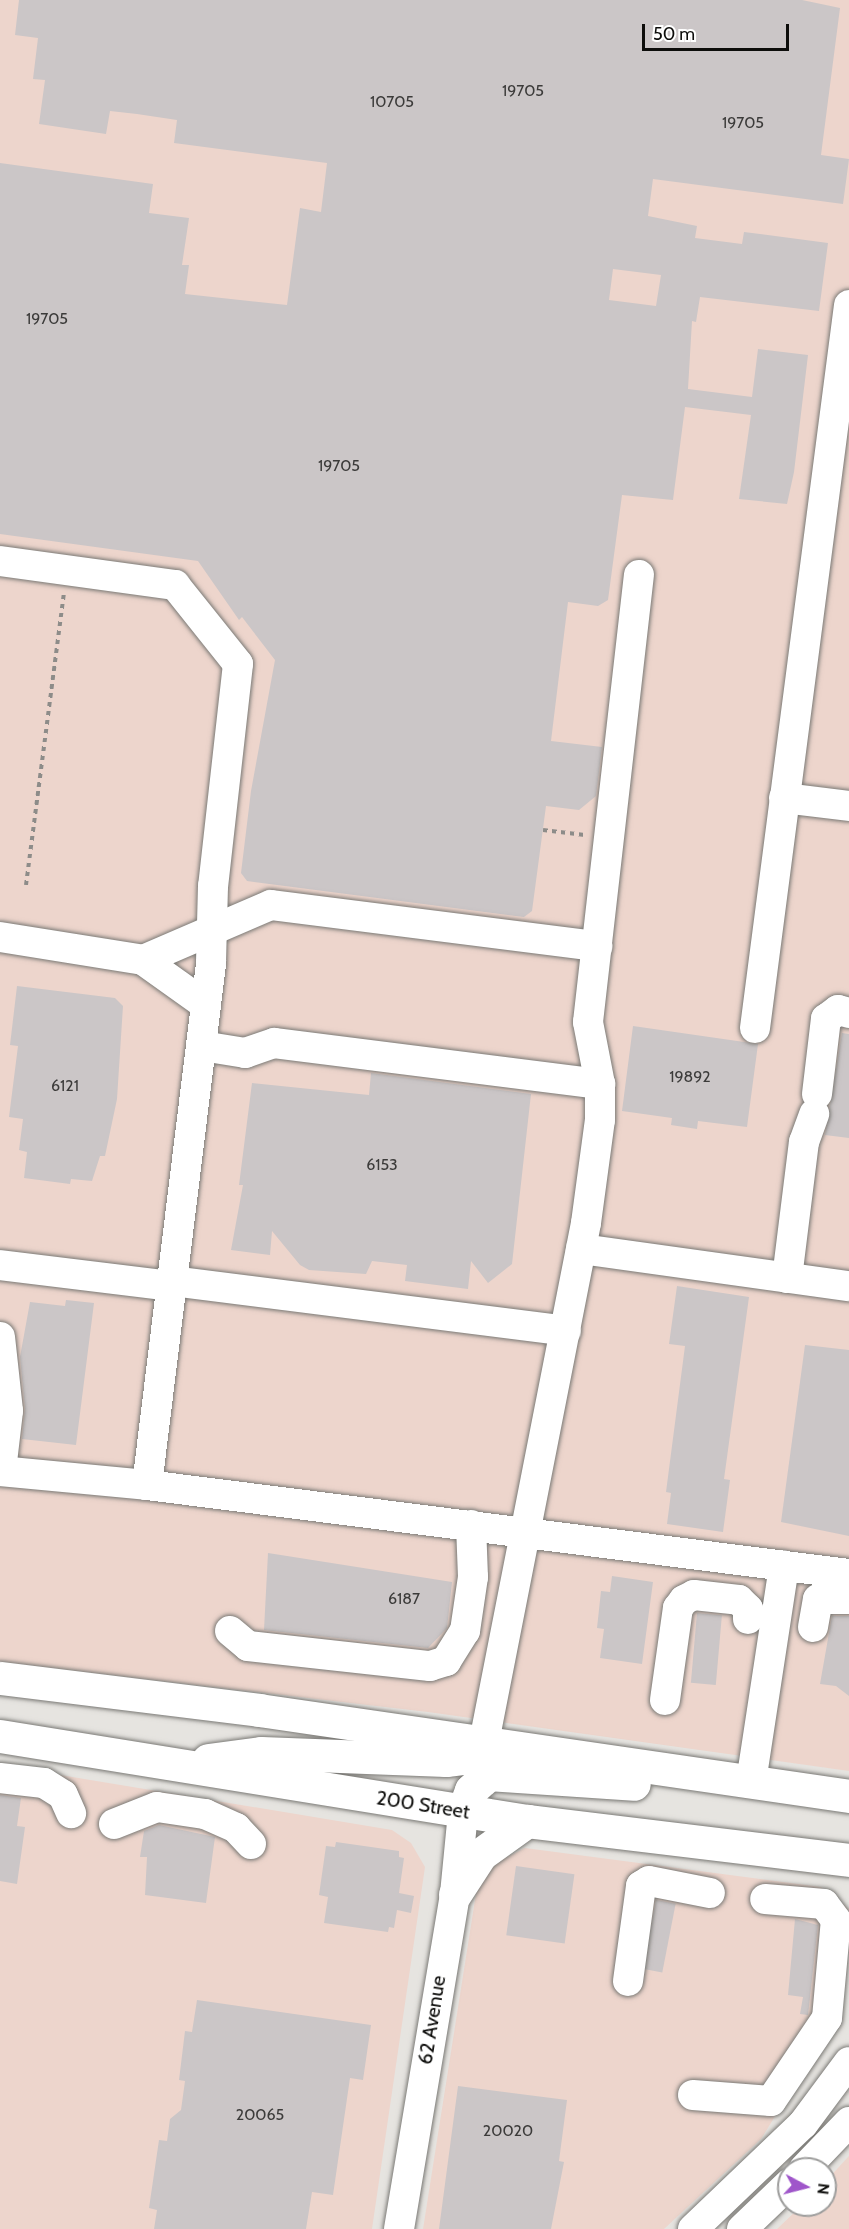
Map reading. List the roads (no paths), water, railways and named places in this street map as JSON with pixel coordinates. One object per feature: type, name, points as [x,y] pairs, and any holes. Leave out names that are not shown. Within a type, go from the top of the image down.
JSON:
[{"type":"main road","points":[[0,1678],[484,1742],[849,1796]]},
{"type":"main road","name":"200 Street","points":[[0,1736],[463,1812],[843,1866]]},
{"type":"main road","points":[[177,1765],[261,1753],[446,1760],[462,1758],[484,1742]]},
{"type":"main road","points":[[463,1812],[471,1790],[489,1774],[630,1785],[751,1782]]},
{"type":"main road","points":[[455,1894],[481,1854],[527,1821]]},
{"type":"street","points":[[755,1028],[784,798],[837,494],[849,305]]},
{"type":"street","points":[[0,561],[175,585],[238,664],[202,1046],[147,1485]]},
{"type":"street","points":[[484,1742],[566,1331],[581,1250],[600,1120],[600,1084],[588,1038],[639,575]]},
{"type":"street","points":[[784,798],[849,806]]},
{"type":"street","points":[[143,960],[213,929],[280,906],[597,945]]},
{"type":"street","points":[[0,937],[143,960],[206,1005]]},
{"type":"street","points":[[787,1278],[800,1171],[812,1117],[819,1054],[826,1019],[838,1010],[849,1013]]},
{"type":"street","points":[[202,1046],[245,1053],[274,1043],[600,1084]]},
{"type":"street","points":[[812,1117],[798,1119],[804,1078],[819,1054]]},
{"type":"street","points":[[581,1250],[849,1286]]},
{"type":"street","points":[[0,1265],[566,1331]]},
{"type":"street","points":[[0,1337],[8,1411],[0,1471],[147,1485],[849,1574]]},
{"type":"street","points":[[230,1631],[248,1646],[430,1666],[446,1660],[465,1631],[473,1577],[471,1525]]},
{"type":"street","points":[[751,1782],[784,1566]]},
{"type":"street","points":[[665,1700],[678,1608],[684,1600],[694,1595],[739,1600],[748,1609],[748,1619]]},
{"type":"street","points":[[813,1627],[818,1599],[849,1599]]},
{"type":"street","points":[[0,1778],[44,1784],[63,1795],[70,1813]]},
{"type":"street","points":[[114,1824],[157,1808],[205,1814],[236,1828],[251,1844]]},
{"type":"street","name":"62 Avenue","points":[[399,2229],[455,1894],[463,1812]]},
{"type":"street","points":[[628,1981],[641,1886],[649,1881],[710,1893]]},
{"type":"street","points":[[693,2095],[755,2102],[771,2101],[778,2095],[827,2018],[836,1920],[824,1905],[765,1899]]},
{"type":"street","points":[[693,2229],[803,2124],[849,2062]]},
{"type":"street","points":[[815,2157],[849,2122]]},
{"type":"street","points":[[742,2229],[777,2195]]}]
